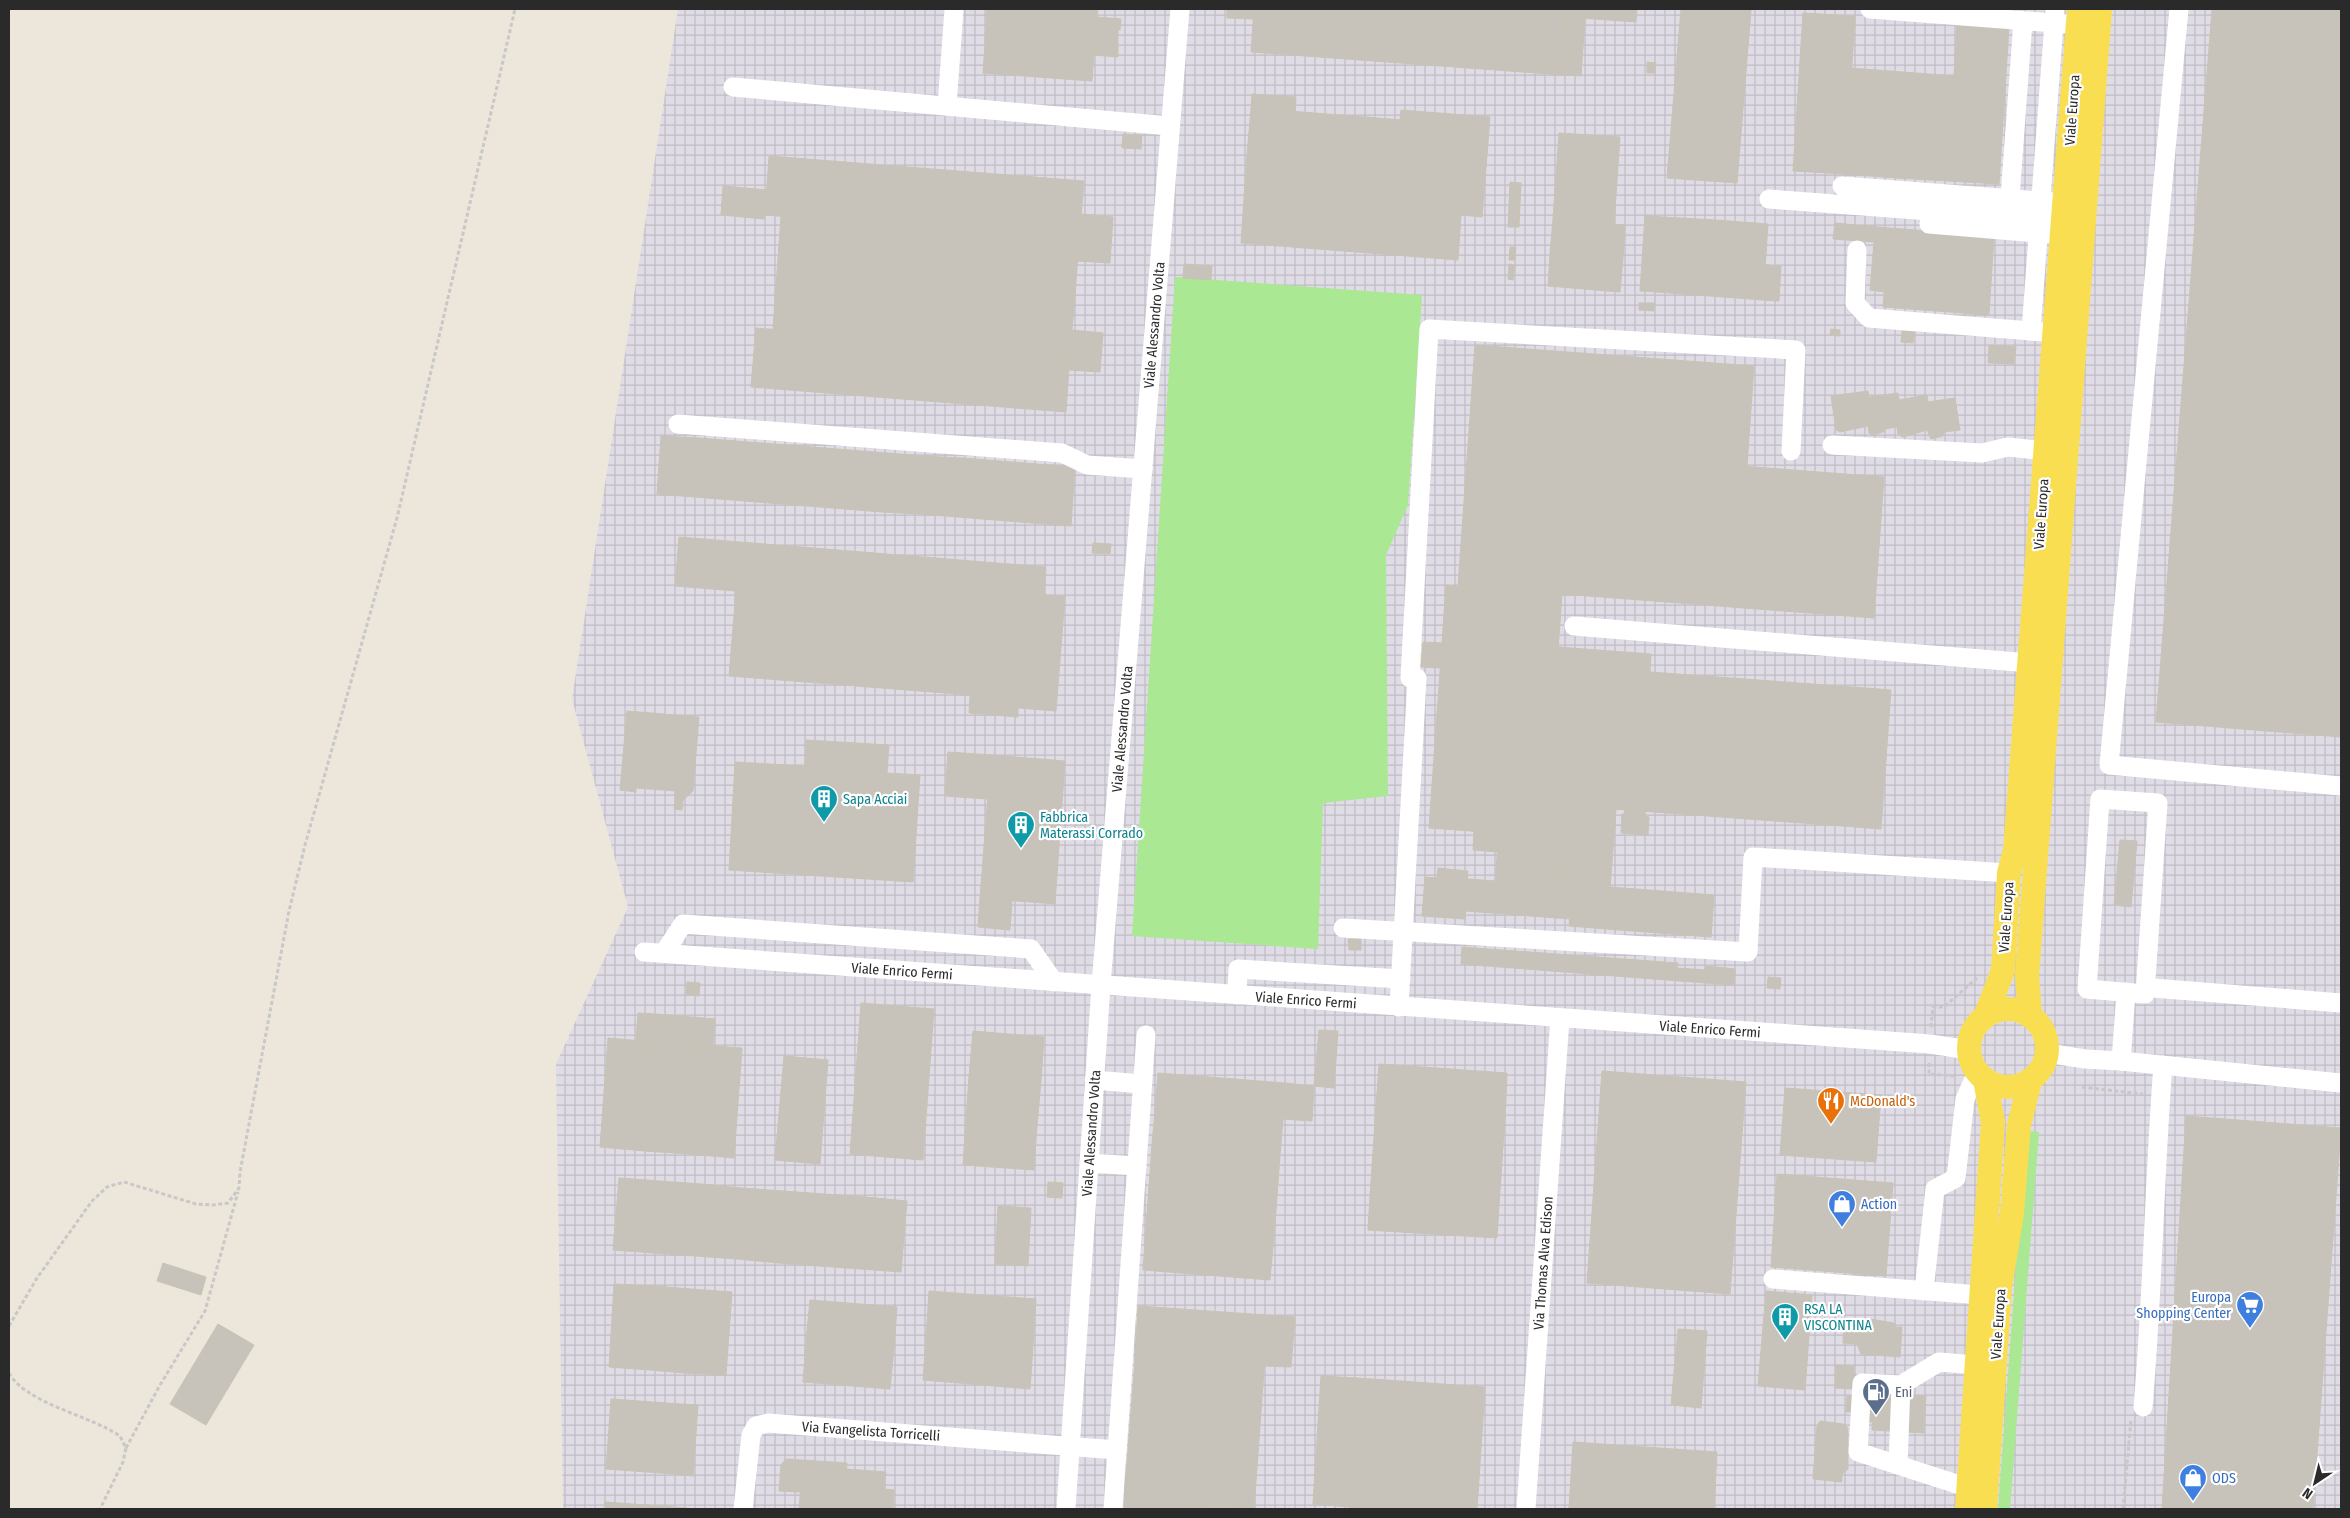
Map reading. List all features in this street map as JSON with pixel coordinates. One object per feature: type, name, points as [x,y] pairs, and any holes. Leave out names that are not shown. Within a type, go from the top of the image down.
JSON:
[{"type":"main road","name":"Viale Europa","points":[[2030,1016],[2027,972],[2100,9]]},
{"type":"main road","name":"Viale Europa","points":[[1986,1015],[2003,970],[2009,873],[2015,850],[2078,17]]},
{"type":"main road","points":[[2012,1009],[2030,1016],[2042,1029],[2047,1041],[2047,1053],[2038,1074],[2030,1081],[2019,1086],[2008,1088],[1996,1086],[1981,1076],[1968,1050],[1970,1036],[1977,1024],[1986,1015],[1999,1010],[2012,1009]]},
{"type":"main road","name":"Viale Europa","points":[[1968,1499],[1993,1122],[1981,1076]]},
{"type":"main road","name":"Viale Europa","points":[[1985,1509],[2000,1287],[2012,1213],[2019,1125],[2030,1081]]},
{"type":"street","points":[[947,106],[954,9]]},
{"type":"street","name":"Viale Alessandro Volta","points":[[1066,1509],[1101,986],[1180,9]]},
{"type":"street","points":[[1870,9],[2023,21],[2055,16],[2078,17]]},
{"type":"street","points":[[2180,9],[2109,765],[2341,786]]},
{"type":"street","points":[[2031,331],[2055,16]]},
{"type":"street","points":[[2009,208],[2023,21]]},
{"type":"street","points":[[733,87],[1170,126]]},
{"type":"street","points":[[1842,186],[2009,208],[2040,218],[2063,220]]},
{"type":"street","points":[[1769,199],[2009,208]]},
{"type":"street","points":[[1836,217],[2040,218],[2063,220]]},
{"type":"street","points":[[1857,250],[1855,303],[1869,318],[2054,333]]},
{"type":"street","points":[[1399,1006],[1417,678],[1410,678],[1429,329],[1796,350],[1791,451]]},
{"type":"street","points":[[678,424],[1062,454],[1087,465],[1143,469]]},
{"type":"street","points":[[1832,445],[1982,453],[2008,447],[2046,451]]},
{"type":"street","points":[[1574,626],[2030,663]]},
{"type":"street","points":[[2100,799],[2158,803],[2144,994],[2126,992],[2087,989],[2100,799]]},
{"type":"street","points":[[1342,928],[1748,952],[1753,857],[2009,873]]},
{"type":"street","points":[[664,954],[683,924],[1031,948],[1054,982]]},
{"type":"street","name":"Viale Enrico Fermi","points":[[644,952],[1930,1044],[1968,1050]]},
{"type":"street","points":[[1237,995],[1238,969],[1401,979]]},
{"type":"street","points":[[2153,988],[2341,1003]]},
{"type":"street","points":[[2121,1061],[2126,992]]},
{"type":"street","name":"Via Thomas Alva Edison","points":[[1526,1509],[1560,1018]]},
{"type":"street","points":[[1113,1509],[1146,1035]]},
{"type":"street","points":[[2047,1053],[2085,1059],[2341,1083]]},
{"type":"street","points":[[2143,1407],[2149,1335],[2156,1160],[2163,1065]]},
{"type":"street","points":[[1924,1291],[1935,1189],[1956,1178],[1965,1099],[1981,1076]]},
{"type":"street","points":[[1094,1080],[1142,1084]]},
{"type":"street","points":[[1089,1163],[1137,1166]]},
{"type":"street","points":[[1773,1279],[1981,1295]]},
{"type":"street","points":[[1968,1499],[1898,1465],[1858,1452],[1862,1383],[1901,1386],[1939,1362],[1976,1365]]},
{"type":"street","points":[[1898,1465],[1901,1386]]},
{"type":"street","name":"Via Evangelista Torricelli","points":[[744,1509],[751,1435],[756,1426],[768,1423],[1117,1450]]},
{"type":"path","points":[[100,1509],[123,1462],[126,1448],[160,1385],[205,1311],[239,1188],[240,1172],[289,911],[305,845],[397,518],[515,9]]},
{"type":"path","points":[[9,1326],[38,1278],[92,1201],[107,1187],[124,1182],[176,1196],[196,1204],[213,1205],[228,1203],[239,1188]]},
{"type":"path","points":[[9,1373],[15,1384],[32,1394],[114,1432],[120,1436],[126,1448]]},
{"type":"shaded area","points":[[678,9],[2341,9],[2341,1509],[563,1509],[556,1064],[628,907],[572,699]]},
{"type":"green space","points":[[1175,277],[1422,295],[1408,505],[1386,555],[1388,796],[1323,803],[1318,949],[1132,936]]},
{"type":"green space","points":[[2026,1131],[2039,1132],[2010,1509],[1998,1509]]},
{"type":"building","points":[[987,9],[1098,9],[1095,37],[986,29]]},
{"type":"building","points":[[1227,9],[1254,9],[1253,19],[1227,18]]},
{"type":"building","points":[[1254,9],[1567,9],[1563,75],[1251,52]]},
{"type":"building","points":[[1567,9],[1637,9],[1636,22],[1567,17]]},
{"type":"building","points":[[1681,9],[1751,10],[1737,183],[1667,178]]},
{"type":"building","points":[[2212,9],[2341,9],[2341,737],[2156,722]]},
{"type":"building","points":[[1803,13],[1855,16],[1845,174],[1793,171]]},
{"type":"building","points":[[1097,17],[1121,19],[1120,30],[1118,30],[1118,57],[1094,55]]},
{"type":"building","points":[[1567,17],[1585,19],[1581,76],[1563,75]]},
{"type":"building","points":[[1957,23],[2009,26],[1999,184],[1948,181]]},
{"type":"building","points":[[986,29],[1095,37],[1092,81],[983,73]]},
{"type":"building","points":[[1647,62],[1656,63],[1655,73],[1647,73]]},
{"type":"building","points":[[1851,68],[1903,72],[1896,178],[1845,174]]},
{"type":"building","points":[[1903,72],[1954,76],[1948,181],[1896,178]]},
{"type":"building","points":[[1252,94],[1296,97],[1295,112],[1251,108]]},
{"type":"building","points":[[1251,108],[1467,125],[1464,172],[1247,155]]},
{"type":"building","points":[[1401,110],[1490,117],[1482,217],[1461,215],[1467,125],[1400,120]]},
{"type":"building","points":[[1559,133],[1620,137],[1617,181],[1556,176]]},
{"type":"building","points":[[1123,134],[1142,135],[1141,149],[1122,148]]},
{"type":"building","points":[[1247,155],[1464,172],[1461,215],[1244,198]]},
{"type":"building","points":[[769,156],[1084,181],[1079,240],[765,215]]},
{"type":"building","points":[[1556,176],[1617,181],[1614,224],[1553,219]]},
{"type":"building","points":[[1510,182],[1521,183],[1519,227],[1508,227]]},
{"type":"building","points":[[723,186],[767,190],[764,219],[721,215]]},
{"type":"building","points":[[1244,198],[1461,215],[1458,260],[1241,243]]},
{"type":"building","points":[[1081,214],[1113,217],[1110,263],[1077,261]]},
{"type":"building","points":[[1645,215],[1662,217],[1657,292],[1640,291]]},
{"type":"building","points":[[781,216],[1079,240],[1075,296],[777,272]]},
{"type":"building","points":[[1662,217],[1716,220],[1710,296],[1657,292]]},
{"type":"building","points":[[1553,219],[1625,225],[1623,259],[1550,254]]},
{"type":"building","points":[[1716,220],[1768,224],[1763,300],[1710,296]]},
{"type":"building","points":[[1835,223],[1889,228],[1888,243],[1833,239]]},
{"type":"building","points":[[1889,228],[1942,232],[1936,311],[1883,307]]},
{"type":"building","points":[[1942,232],[1994,236],[1989,315],[1936,311]]},
{"type":"building","points":[[1874,242],[1888,243],[1885,292],[1870,290]]},
{"type":"building","points":[[1510,247],[1516,247],[1515,260],[1509,260]]},
{"type":"building","points":[[1550,254],[1623,259],[1620,292],[1548,286]]},
{"type":"building","points":[[1184,264],[1212,266],[1211,280],[1183,278]]},
{"type":"building","points":[[1509,264],[1515,265],[1513,280],[1508,279]]},
{"type":"building","points":[[1765,265],[1781,266],[1779,301],[1763,300]]},
{"type":"building","points":[[777,272],[1075,296],[1070,353],[773,329]]},
{"type":"building","points":[[1639,303],[1654,303],[1654,311],[1639,310]]},
{"type":"building","points":[[756,328],[1070,353],[1066,412],[751,387]]},
{"type":"building","points":[[1831,329],[1840,330],[1840,336],[1830,335]]},
{"type":"building","points":[[1072,330],[1103,333],[1100,372],[1069,370]]},
{"type":"building","points":[[1902,331],[1914,332],[1913,343],[1901,342]]},
{"type":"building","points":[[1475,345],[1754,366],[1747,466],[1468,445]]},
{"type":"building","points":[[1989,345],[2016,347],[2014,364],[1988,363]]},
{"type":"building","points":[[1868,391],[1869,397],[1898,393],[1899,400],[1927,395],[1928,402],[1955,398],[1960,430],[1944,432],[1943,436],[1931,439],[1927,430],[1903,437],[1898,434],[1897,427],[1885,429],[1883,432],[1872,435],[1869,433],[1868,426],[1840,432],[1836,430],[1831,396]]},
{"type":"building","points":[[661,436],[698,438],[694,497],[657,494]]},
{"type":"building","points":[[698,438],[736,441],[732,500],[694,497]]},
{"type":"building","points":[[736,441],[774,444],[769,503],[732,500]]},
{"type":"building","points":[[774,444],[812,447],[807,506],[769,503]]},
{"type":"building","points":[[1468,445],[1884,477],[1874,618],[1458,586]]},
{"type":"building","points":[[812,447],[849,450],[845,509],[807,506]]},
{"type":"building","points":[[849,450],[887,453],[882,512],[845,509]]},
{"type":"building","points":[[887,453],[924,456],[920,514],[882,512]]},
{"type":"building","points":[[924,456],[962,458],[958,517],[920,514]]},
{"type":"building","points":[[962,458],[1000,461],[995,520],[958,517]]},
{"type":"building","points":[[1000,461],[1037,464],[1033,523],[995,520]]},
{"type":"building","points":[[1037,464],[1075,467],[1071,526],[1033,523]]},
{"type":"building","points":[[679,537],[1046,567],[1044,595],[1065,596],[1056,711],[1018,708],[1018,717],[969,713],[970,695],[729,676],[736,591],[675,586]]},
{"type":"building","points":[[1093,543],[1111,544],[1110,554],[1092,553]]},
{"type":"building","points":[[1446,585],[1527,592],[1522,663],[1441,657]]},
{"type":"building","points":[[1527,592],[1562,594],[1557,665],[1522,663]]},
{"type":"building","points":[[1423,642],[1442,643],[1440,668],[1421,667]]},
{"type":"building","points":[[1558,647],[1651,654],[1650,672],[1557,665]]},
{"type":"building","points":[[1441,657],[1511,662],[1499,833],[1429,828]]},
{"type":"building","points":[[1511,662],[1583,667],[1567,876],[1496,870]]},
{"type":"building","points":[[1583,667],[1866,688],[1856,827],[1572,806]]},
{"type":"building","points":[[1866,688],[1891,690],[1881,829],[1856,827]]},
{"type":"building","points":[[627,711],[699,717],[693,791],[683,800],[682,810],[674,809],[676,791],[636,788],[636,792],[620,790]]},
{"type":"building","name":"Sapa Acciai","points":[[806,740],[889,745],[887,773],[920,775],[913,882],[729,870],[735,762],[805,766]]},
{"type":"building","points":[[948,752],[991,755],[988,799],[945,796]]},
{"type":"building","name":"Fabbrica Materassi Corrado","points":[[991,755],[1065,761],[1055,904],[980,898]]},
{"type":"building","points":[[1572,806],[1616,809],[1607,929],[1569,926],[1572,886],[1567,886]]},
{"type":"building","points":[[1625,810],[1645,811],[1644,816],[1649,817],[1648,835],[1621,833],[1622,814],[1624,814]]},
{"type":"building","points":[[1474,831],[1499,833],[1498,852],[1473,850]]},
{"type":"building","points":[[2120,840],[2137,841],[2131,907],[2114,905]]},
{"type":"building","points":[[1438,868],[1468,871],[1465,919],[1422,916],[1425,877],[1437,878]]},
{"type":"building","points":[[1496,870],[1567,876],[1567,886],[1572,886],[1570,919],[1465,911],[1468,879],[1496,881]]},
{"type":"building","points":[[1610,887],[1714,895],[1711,937],[1607,929]]},
{"type":"building","points":[[980,898],[1012,900],[1010,930],[978,927]]},
{"type":"building","points":[[1348,939],[1361,939],[1361,950],[1349,950]]},
{"type":"building","points":[[1462,947],[1678,963],[1677,968],[1706,970],[1705,983],[1461,964]]},
{"type":"building","points":[[1706,966],[1735,969],[1734,985],[1705,983]]},
{"type":"building","points":[[1768,977],[1781,978],[1780,989],[1767,988]]},
{"type":"building","points":[[687,982],[700,983],[699,996],[686,995]]},
{"type":"building","points":[[861,1003],[897,1006],[886,1157],[850,1154]]},
{"type":"building","points":[[897,1006],[934,1009],[923,1160],[886,1157]]},
{"type":"building","points":[[638,1013],[655,1014],[653,1042],[636,1040]]},
{"type":"building","points":[[655,1014],[681,1016],[679,1044],[653,1042]]},
{"type":"building","points":[[681,1016],[715,1019],[713,1046],[679,1044]]},
{"type":"building","points":[[1319,1030],[1338,1031],[1334,1088],[1314,1086]]},
{"type":"building","points":[[973,1031],[1044,1037],[1041,1081],[969,1076]]},
{"type":"building","points":[[608,1038],[653,1042],[645,1151],[600,1147]]},
{"type":"building","points":[[653,1042],[697,1045],[690,1154],[645,1151]]},
{"type":"building","points":[[697,1045],[742,1048],[734,1158],[690,1154]]},
{"type":"building","points":[[784,1056],[828,1060],[820,1164],[775,1160]]},
{"type":"building","points":[[1379,1064],[1507,1073],[1506,1101],[1377,1093]]},
{"type":"building","points":[[1602,1071],[1746,1082],[1730,1294],[1587,1283]]},
{"type":"building","points":[[1158,1073],[1285,1083],[1283,1119],[1155,1110]]},
{"type":"building","points":[[969,1076],[1041,1081],[1037,1126],[966,1120]]},
{"type":"building","points":[[1285,1083],[1314,1086],[1312,1121],[1283,1119]]},
{"type":"building","points":[[1785,1088],[1881,1095],[1876,1162],[1780,1155]]},
{"type":"building","points":[[1377,1093],[1506,1101],[1499,1205],[1370,1196]]},
{"type":"building","points":[[1155,1110],[1283,1119],[1280,1155],[1152,1145]]},
{"type":"building","name":"Europa Shopping Center","points":[[2186,1116],[2341,1128],[2313,1509],[2162,1509]]},
{"type":"building","points":[[966,1120],[1037,1126],[1034,1170],[963,1165]]},
{"type":"building","points":[[1152,1145],[1280,1155],[1275,1224],[1147,1214]]},
{"type":"building","points":[[1777,1174],[1893,1183],[1886,1276],[1771,1267]]},
{"type":"building","points":[[619,1178],[660,1181],[654,1253],[613,1250]]},
{"type":"building","points":[[660,1181],[701,1184],[696,1256],[654,1253]]},
{"type":"building","points":[[1048,1182],[1063,1183],[1062,1198],[1047,1197]]},
{"type":"building","points":[[701,1184],[742,1188],[737,1259],[696,1256]]},
{"type":"building","points":[[742,1188],[783,1191],[778,1263],[737,1259]]},
{"type":"building","points":[[783,1191],[824,1194],[819,1266],[778,1263]]},
{"type":"building","points":[[824,1194],[866,1197],[860,1269],[819,1266]]},
{"type":"building","points":[[1370,1196],[1499,1205],[1497,1238],[1368,1230]]},
{"type":"building","points":[[866,1197],[907,1201],[901,1272],[860,1269]]},
{"type":"building","points":[[998,1206],[1031,1208],[1028,1266],[995,1264]]},
{"type":"building","points":[[1147,1214],[1275,1224],[1270,1280],[1143,1270]]},
{"type":"building","points":[[163,1263],[206,1277],[201,1295],[157,1281]]},
{"type":"building","points":[[614,1284],[655,1286],[650,1370],[609,1367]]},
{"type":"building","points":[[655,1286],[691,1289],[684,1373],[650,1370]]},
{"type":"building","points":[[691,1289],[732,1292],[726,1375],[684,1373]]},
{"type":"building","points":[[929,1291],[1036,1299],[1033,1346],[926,1339]]},
{"type":"building","name":"RSA LA VISCONTINA","points":[[1766,1291],[1812,1295],[1805,1390],[1758,1386]]},
{"type":"building","points":[[810,1300],[897,1307],[894,1348],[806,1341]]},
{"type":"building","points":[[1138,1306],[1295,1317],[1291,1367],[1264,1366],[1264,1371],[1135,1362]]},
{"type":"building","points":[[1844,1318],[1856,1325],[1865,1319],[1870,1319],[1894,1323],[1894,1327],[1902,1327],[1900,1357],[1861,1354],[1857,1344],[1843,1343]]},
{"type":"building","points":[[218,1324],[254,1345],[206,1425],[170,1404]]},
{"type":"building","points":[[1678,1329],[1707,1331],[1701,1408],[1671,1405]]},
{"type":"building","points":[[926,1339],[1033,1346],[1030,1389],[923,1380]]},
{"type":"building","points":[[806,1341],[894,1348],[890,1389],[803,1382]]},
{"type":"building","points":[[1135,1362],[1264,1371],[1254,1509],[1124,1499]]},
{"type":"building","points":[[1836,1365],[1854,1366],[1853,1389],[1835,1388]]},
{"type":"building","points":[[1321,1376],[1358,1378],[1349,1507],[1313,1504]]},
{"type":"building","points":[[1358,1378],[1485,1387],[1482,1433],[1355,1424]]},
{"type":"building","points":[[1874,1393],[1926,1396],[1924,1433],[1872,1430]]},
{"type":"building","points":[[1847,1396],[1855,1396],[1854,1412],[1846,1412]]},
{"type":"building","points":[[611,1399],[680,1404],[675,1474],[606,1469]]},
{"type":"building","points":[[1869,1401],[1880,1402],[1879,1422],[1868,1422]]},
{"type":"building","points":[[680,1404],[698,1405],[693,1476],[675,1474]]},
{"type":"building","points":[[1820,1421],[1843,1424],[1848,1428],[1848,1469],[1842,1474],[1842,1482],[1813,1479],[1817,1426]]},
{"type":"building","points":[[1355,1424],[1482,1433],[1479,1480],[1352,1471]]},
{"type":"building","points":[[1573,1442],[1717,1452],[1714,1509],[1569,1509]]},
{"type":"building","points":[[786,1459],[847,1463],[845,1487],[801,1484],[800,1492],[779,1491],[781,1465]]},
{"type":"building","points":[[846,1469],[886,1472],[884,1489],[894,1490],[893,1509],[843,1509]]},
{"type":"building","points":[[1352,1471],[1479,1480],[1477,1509],[1349,1509]]},
{"type":"building","points":[[801,1484],[845,1487],[843,1509],[799,1509]]},
{"type":"building","points":[[1124,1499],[1243,1509],[1124,1509]]},
{"type":"building","points":[[605,1502],[687,1508],[687,1509],[604,1509]]},
{"type":"place","name":"Sapa Acciai","points":[[824,823]]},
{"type":"place","name":"Fabbrica Materassi Corrado","points":[[1021,849]]},
{"type":"place","name":"McDonald's","points":[[1831,1125]]},
{"type":"place","name":"Action","points":[[1842,1228]]},
{"type":"place","name":"Europa Shopping Center","points":[[2250,1329]]},
{"type":"place","name":"RSA LA VISCONTINA","points":[[1785,1341]]},
{"type":"place","name":"Eni","points":[[1876,1416]]},
{"type":"place","name":"ODS","points":[[2193,1502]]}]
